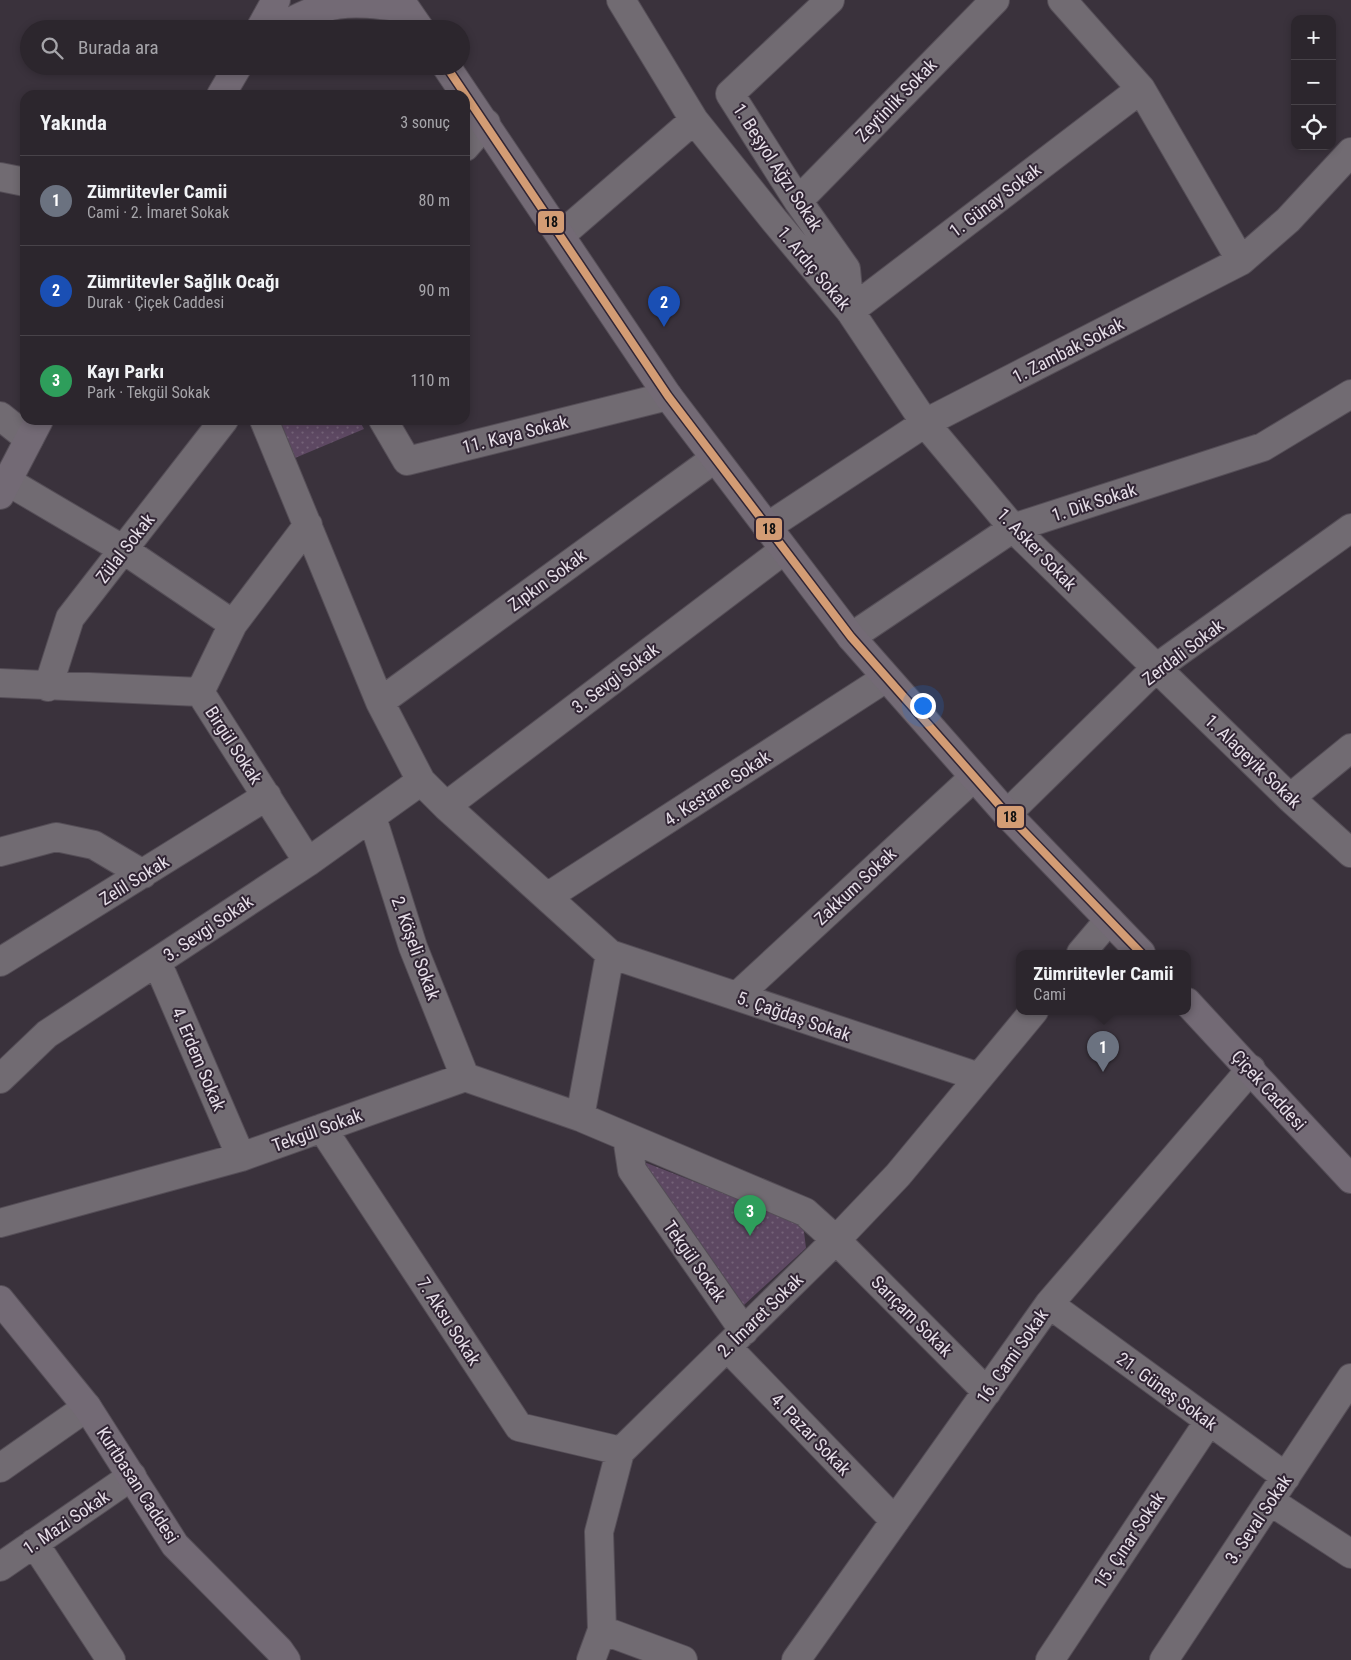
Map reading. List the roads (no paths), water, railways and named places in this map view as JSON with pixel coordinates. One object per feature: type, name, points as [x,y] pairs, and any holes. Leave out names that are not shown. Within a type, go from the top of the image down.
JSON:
[{"type":"main road","points":[[265,20],[276,0]]},
{"type":"main road","points":[[290,20],[302,12],[331,1],[365,1],[408,12]]},
{"type":"main road","points":[[224,90],[233,75]]},
{"type":"main road","points":[[452,75],[463,90]]},
{"type":"main road","points":[[470,100],[668,396],[851,637],[1007,814],[1138,950]]},
{"type":"main road","points":[[3,488],[34,429]]},
{"type":"main road","name":"Çiçek Caddesi","points":[[1191,1006],[1348,1170]]},
{"type":"main road","name":"Kurtbasan Caddesi","points":[[1,1303],[87,1407],[176,1544],[279,1650],[286,1660]]},
{"type":"street","name":"1. Ardıç Sokak","points":[[621,0],[694,120],[850,311],[925,423]]},
{"type":"street","name":"1. Beşyol Ağzı Sokak","points":[[830,0],[730,94],[798,201],[846,269],[850,311]]},
{"type":"street","name":"Zeytinlik Sokak","points":[[798,201],[995,0]]},
{"type":"street","points":[[1062,0],[1141,89],[1242,261]]},
{"type":"street","name":"1. Günay Sokak","points":[[850,311],[1141,89]]},
{"type":"street","points":[[561,234],[694,120]]},
{"type":"street","points":[[470,141],[486,123]]},
{"type":"street","name":"1. Zambak Sokak","points":[[767,527],[925,423],[1242,261],[1288,220],[1351,152]]},
{"type":"street","points":[[0,177],[20,181]]},
{"type":"street","name":"1. Dik Sokak","points":[[851,637],[1013,528],[1263,447],[1351,394]]},
{"type":"street","name":"11. Kaya Sokak","points":[[386,425],[407,461],[668,396]]},
{"type":"street","points":[[0,416],[20,424]]},
{"type":"street","name":"1. Asker Sokak","points":[[925,423],[1013,528],[1156,668]]},
{"type":"street","name":"Zülal Sokak","points":[[48,687],[70,618],[220,425]]},
{"type":"street","points":[[266,425],[380,702],[421,781]]},
{"type":"street","name":"Zıpkın Sokak","points":[[380,702],[714,459]]},
{"type":"street","points":[[3,488],[124,550],[233,624]]},
{"type":"street","name":"Birgül Sokak","points":[[308,525],[233,624],[200,692],[308,862]]},
{"type":"street","name":"Zerdali Sokak","points":[[1007,814],[1156,668],[1351,528]]},
{"type":"street","name":"3. Sevgi Sokak","points":[[446,806],[784,550]]},
{"type":"street","name":"1. Alageyik Sokak","points":[[1156,668],[1290,798],[1351,853]]},
{"type":"street","name":"4. Kestane Sokak","points":[[547,897],[886,678]]},
{"type":"street","points":[[0,683],[48,687],[200,692]]},
{"type":"street","points":[[1290,798],[1351,748]]},
{"type":"street","name":"Zakkum Sokak","points":[[737,996],[974,777]]},
{"type":"street","name":"3. Sevgi Sokak","points":[[0,1079],[47,1034],[308,862],[421,781]]},
{"type":"street","name":"5. Çağdaş Sokak","points":[[421,781],[446,806],[610,954],[979,1078]]},
{"type":"street","name":"Zelil Sokak","points":[[0,962],[267,796]]},
{"type":"street","name":"2. Köşeli Sokak","points":[[372,817],[413,946],[465,1077]]},
{"type":"street","points":[[0,852],[56,837],[94,845],[143,874]]},
{"type":"street","points":[[1084,950],[1109,920]]},
{"type":"street","points":[[580,1117],[610,954]]},
{"type":"street","name":"4. Erdem Sokak","points":[[157,962],[241,1157]]},
{"type":"street","name":"2. İmaret Sokak","points":[[620,1451],[836,1240],[898,1175],[1031,1015]]},
{"type":"street","name":"16. Cami Sokak","points":[[796,1660],[1049,1304],[1251,1069]]},
{"type":"street","points":[[465,1077],[580,1117],[805,1212],[836,1240]]},
{"type":"street","name":"Tekgül Sokak","points":[[0,1224],[241,1157],[465,1077]]},
{"type":"street","name":"7. Aksu Sokak","points":[[322,1128],[519,1427],[620,1451]]},
{"type":"street","name":"Tekgül Sokak","points":[[627,1137],[632,1170],[735,1339]]},
{"type":"street","name":"Sarıçam Sokak","points":[[836,1240],[987,1392]]},
{"type":"street","name":"21. Güneş Sokak","points":[[1049,1304],[1286,1477]]},
{"type":"street","name":"4. Pazar Sokak","points":[[735,1339],[895,1521]]},
{"type":"street","name":"3. Seval Sokak","points":[[1164,1660],[1351,1378]]},
{"type":"street","points":[[0,1468],[87,1407]]},
{"type":"street","name":"15. Çınar Sokak","points":[[1050,1660],[1209,1421]]},
{"type":"street","points":[[591,1660],[602,1630],[598,1532],[620,1451]]},
{"type":"street","name":"1. Mazi Sokak","points":[[0,1567],[132,1476]]},
{"type":"street","points":[[1270,1501],[1351,1554]]},
{"type":"street","points":[[34,1544],[112,1660]]},
{"type":"street","points":[[602,1630],[682,1660]]},
{"type":"place","name":"Zümrütevler Sağlık Ocağı","points":[[664,327]]},
{"type":"place","name":"Zümrütevler Camii","points":[[1103,1072]]},
{"type":"place","name":"Kayı Parkı","points":[[750,1236]]}]
